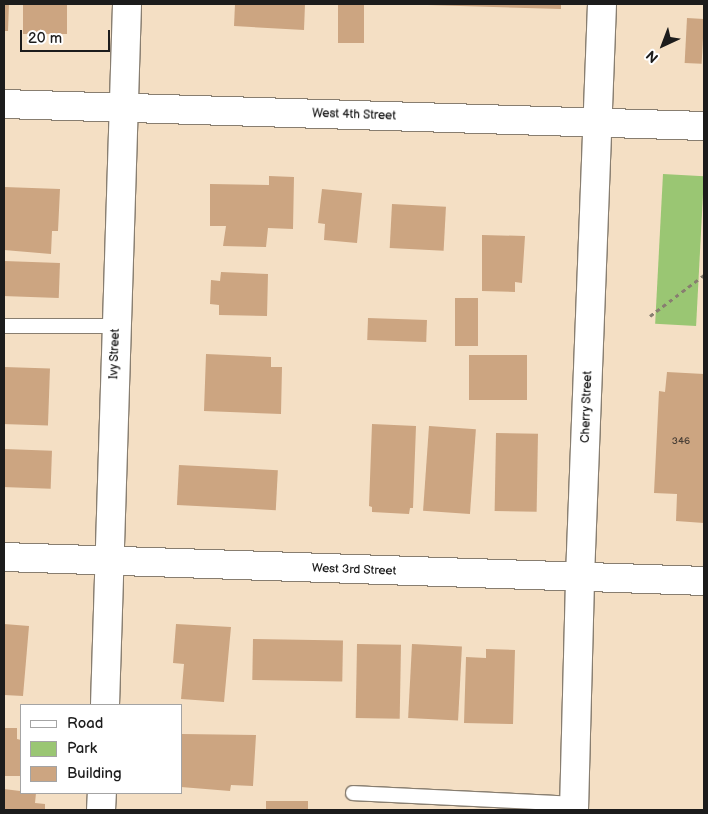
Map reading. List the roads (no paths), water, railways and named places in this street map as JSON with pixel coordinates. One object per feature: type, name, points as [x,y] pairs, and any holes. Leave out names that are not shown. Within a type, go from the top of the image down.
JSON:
[{"type":"street","name":"Ivy Street","points":[[105,704],[127,4]]},
{"type":"street","name":"Cherry Street","points":[[575,807],[580,577],[599,123],[602,4]]},
{"type":"street","name":"West 4th Street","points":[[4,104],[704,126]]},
{"type":"street","name":"West 3rd Street","points":[[4,557],[704,581]]},
{"type":"street","points":[[102,794],[102,810]]},
{"type":"lane","points":[[4,326],[116,326]]},
{"type":"lane","points":[[353,793],[575,807]]}]
